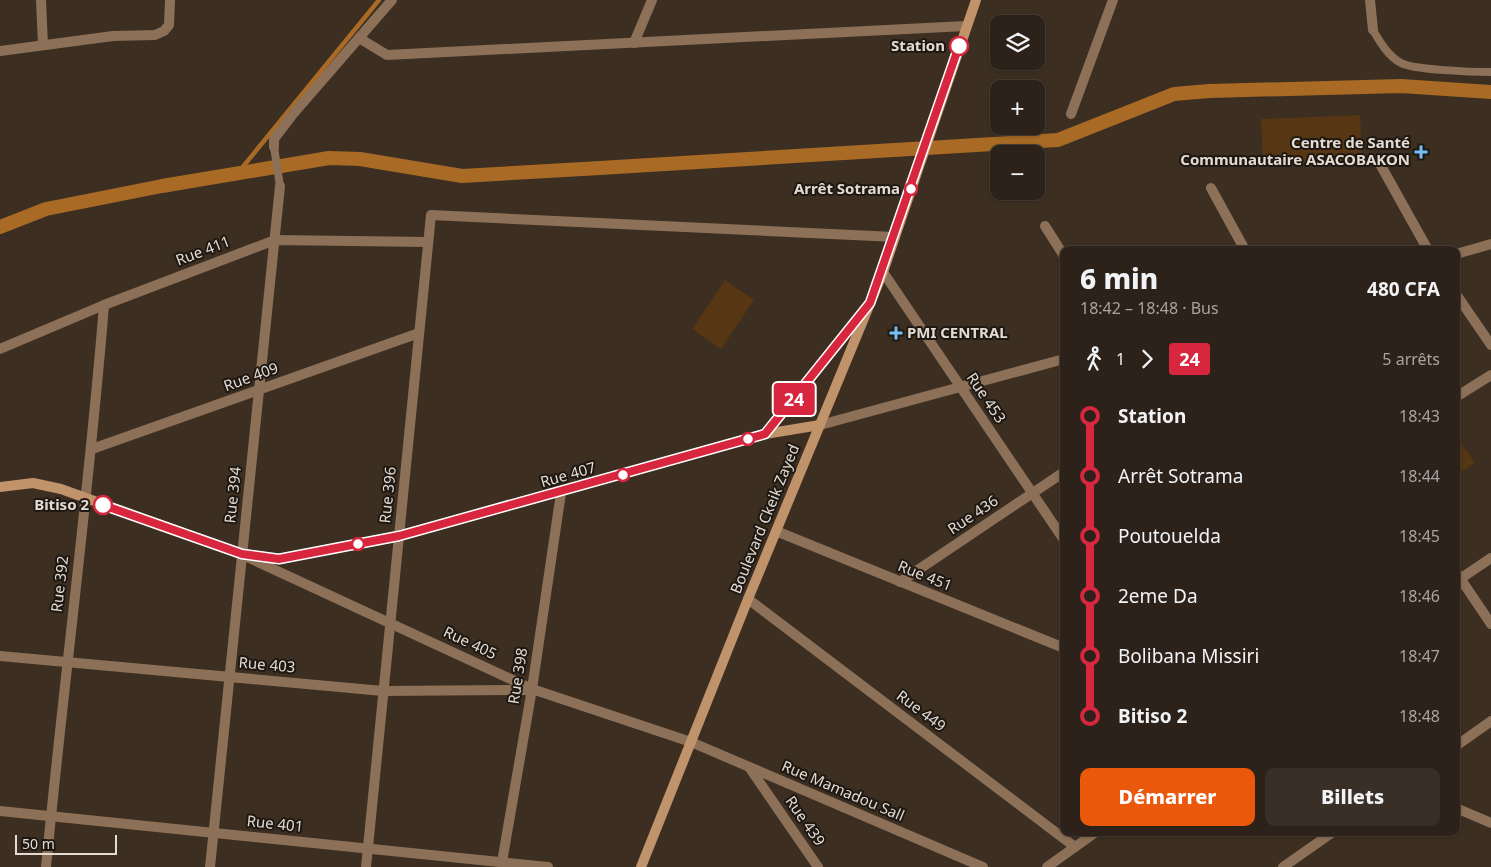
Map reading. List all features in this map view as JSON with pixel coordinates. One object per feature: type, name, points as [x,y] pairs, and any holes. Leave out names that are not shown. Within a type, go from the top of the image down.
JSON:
[{"type":"main road","name":"Boulevard Ckeik Zayed","points":[[641,867],[748,599],[883,272],[976,0]]},
{"type":"main road","points":[[765,434],[870,303]]},
{"type":"main road","name":"Rue 407","points":[[0,487],[33,483],[61,489],[242,554],[279,559],[399,536],[561,493],[765,434],[820,425]]},
{"type":"street","points":[[41,0],[43,46]]},
{"type":"street","points":[[0,51],[113,36],[155,35],[164,31],[168,25],[170,0]]},
{"type":"street","points":[[274,148],[274,140],[288,121],[392,0]]},
{"type":"street","points":[[634,43],[652,0]]},
{"type":"street","points":[[1071,114],[1113,0]]},
{"type":"street","points":[[1370,0],[1372,30]]},
{"type":"street","points":[[359,38],[387,55],[966,26]]},
{"type":"street","points":[[1380,164],[1426,246]]},
{"type":"street","name":"Rue 394","points":[[210,867],[280,186]]},
{"type":"street","points":[[1211,188],[1243,246]]},
{"type":"street","name":"Rue 396","points":[[366,867],[431,215],[894,237]]},
{"type":"street","points":[[1045,226],[1060,250]]},
{"type":"street","name":"Rue 411","points":[[0,349],[104,305],[274,240],[428,242]]},
{"type":"street","points":[[1460,253],[1491,244]]},
{"type":"street","name":"Rue 453","points":[[883,272],[1060,534]]},
{"type":"street","points":[[1460,300],[1491,344]]},
{"type":"street","name":"Rue 392","points":[[46,867],[66,662],[92,449],[104,305]]},
{"type":"street","name":"Rue 409","points":[[92,449],[419,333]]},
{"type":"street","points":[[820,425],[1060,361]]},
{"type":"street","points":[[1460,394],[1491,375]]},
{"type":"street","name":"Rue 436","points":[[900,582],[1060,475]]},
{"type":"street","name":"Rue 398","points":[[502,862],[532,690],[561,493]]},
{"type":"street","name":"Rue 451","points":[[776,531],[1060,646]]},
{"type":"street","name":"Rue 405","points":[[242,554],[532,690],[691,742]]},
{"type":"street","points":[[1460,576],[1491,558]]},
{"type":"street","points":[[1460,580],[1491,624]]},
{"type":"street","name":"Rue 449","points":[[748,599],[1060,836]]},
{"type":"street","name":"Rue 403","points":[[0,656],[384,691],[532,690]]},
{"type":"street","points":[[1460,743],[1491,721]]},
{"type":"street","name":"Rue Mamadou Sall","points":[[691,742],[983,867]]},
{"type":"street","name":"Rue 439","points":[[749,768],[818,867]]},
{"type":"street","points":[[1460,810],[1491,823]]},
{"type":"street","name":"Rue 401","points":[[0,811],[548,867]]},
{"type":"street","name":"Rue 449","points":[[1060,836],[1075,847]]},
{"type":"street","points":[[1047,867],[1090,836]]},
{"type":"street","points":[[1283,867],[1326,836]]},
{"type":"lane","points":[[1372,30],[1387,50],[1402,64],[1462,72],[1491,72]]},
{"type":"lane","points":[[274,148],[280,186]]},
{"type":"shaded area","points":[[1360,115],[1362,161],[1263,165],[1261,119]]},
{"type":"shaded area","points":[[725,280],[754,300],[721,349],[692,329]]},
{"type":"shaded area","points":[[1460,442],[1475,463],[1460,472]]},
{"type":"waterway","points":[[237,174],[379,0]]},
{"type":"waterway","points":[[0,227],[46,209],[162,186],[329,158],[360,159],[462,176],[1058,140],[1174,94],[1209,91],[1401,86],[1491,92]]},
{"type":"bus line","name":"24","points":[[103,505],[242,554],[279,559],[399,536],[561,493],[765,434],[870,303],[883,272],[959,46]]},
{"type":"place","name":"Station","points":[[959,46]]},
{"type":"place","name":"Centre de Santé Communautaire ASACOBAKON","points":[[1421,152]]},
{"type":"place","name":"Arrêt Sotrama","points":[[911,189]]},
{"type":"place","name":"PMI CENTRAL","points":[[896,333]]},
{"type":"place","name":"Bitiso 2","points":[[103,505]]}]
